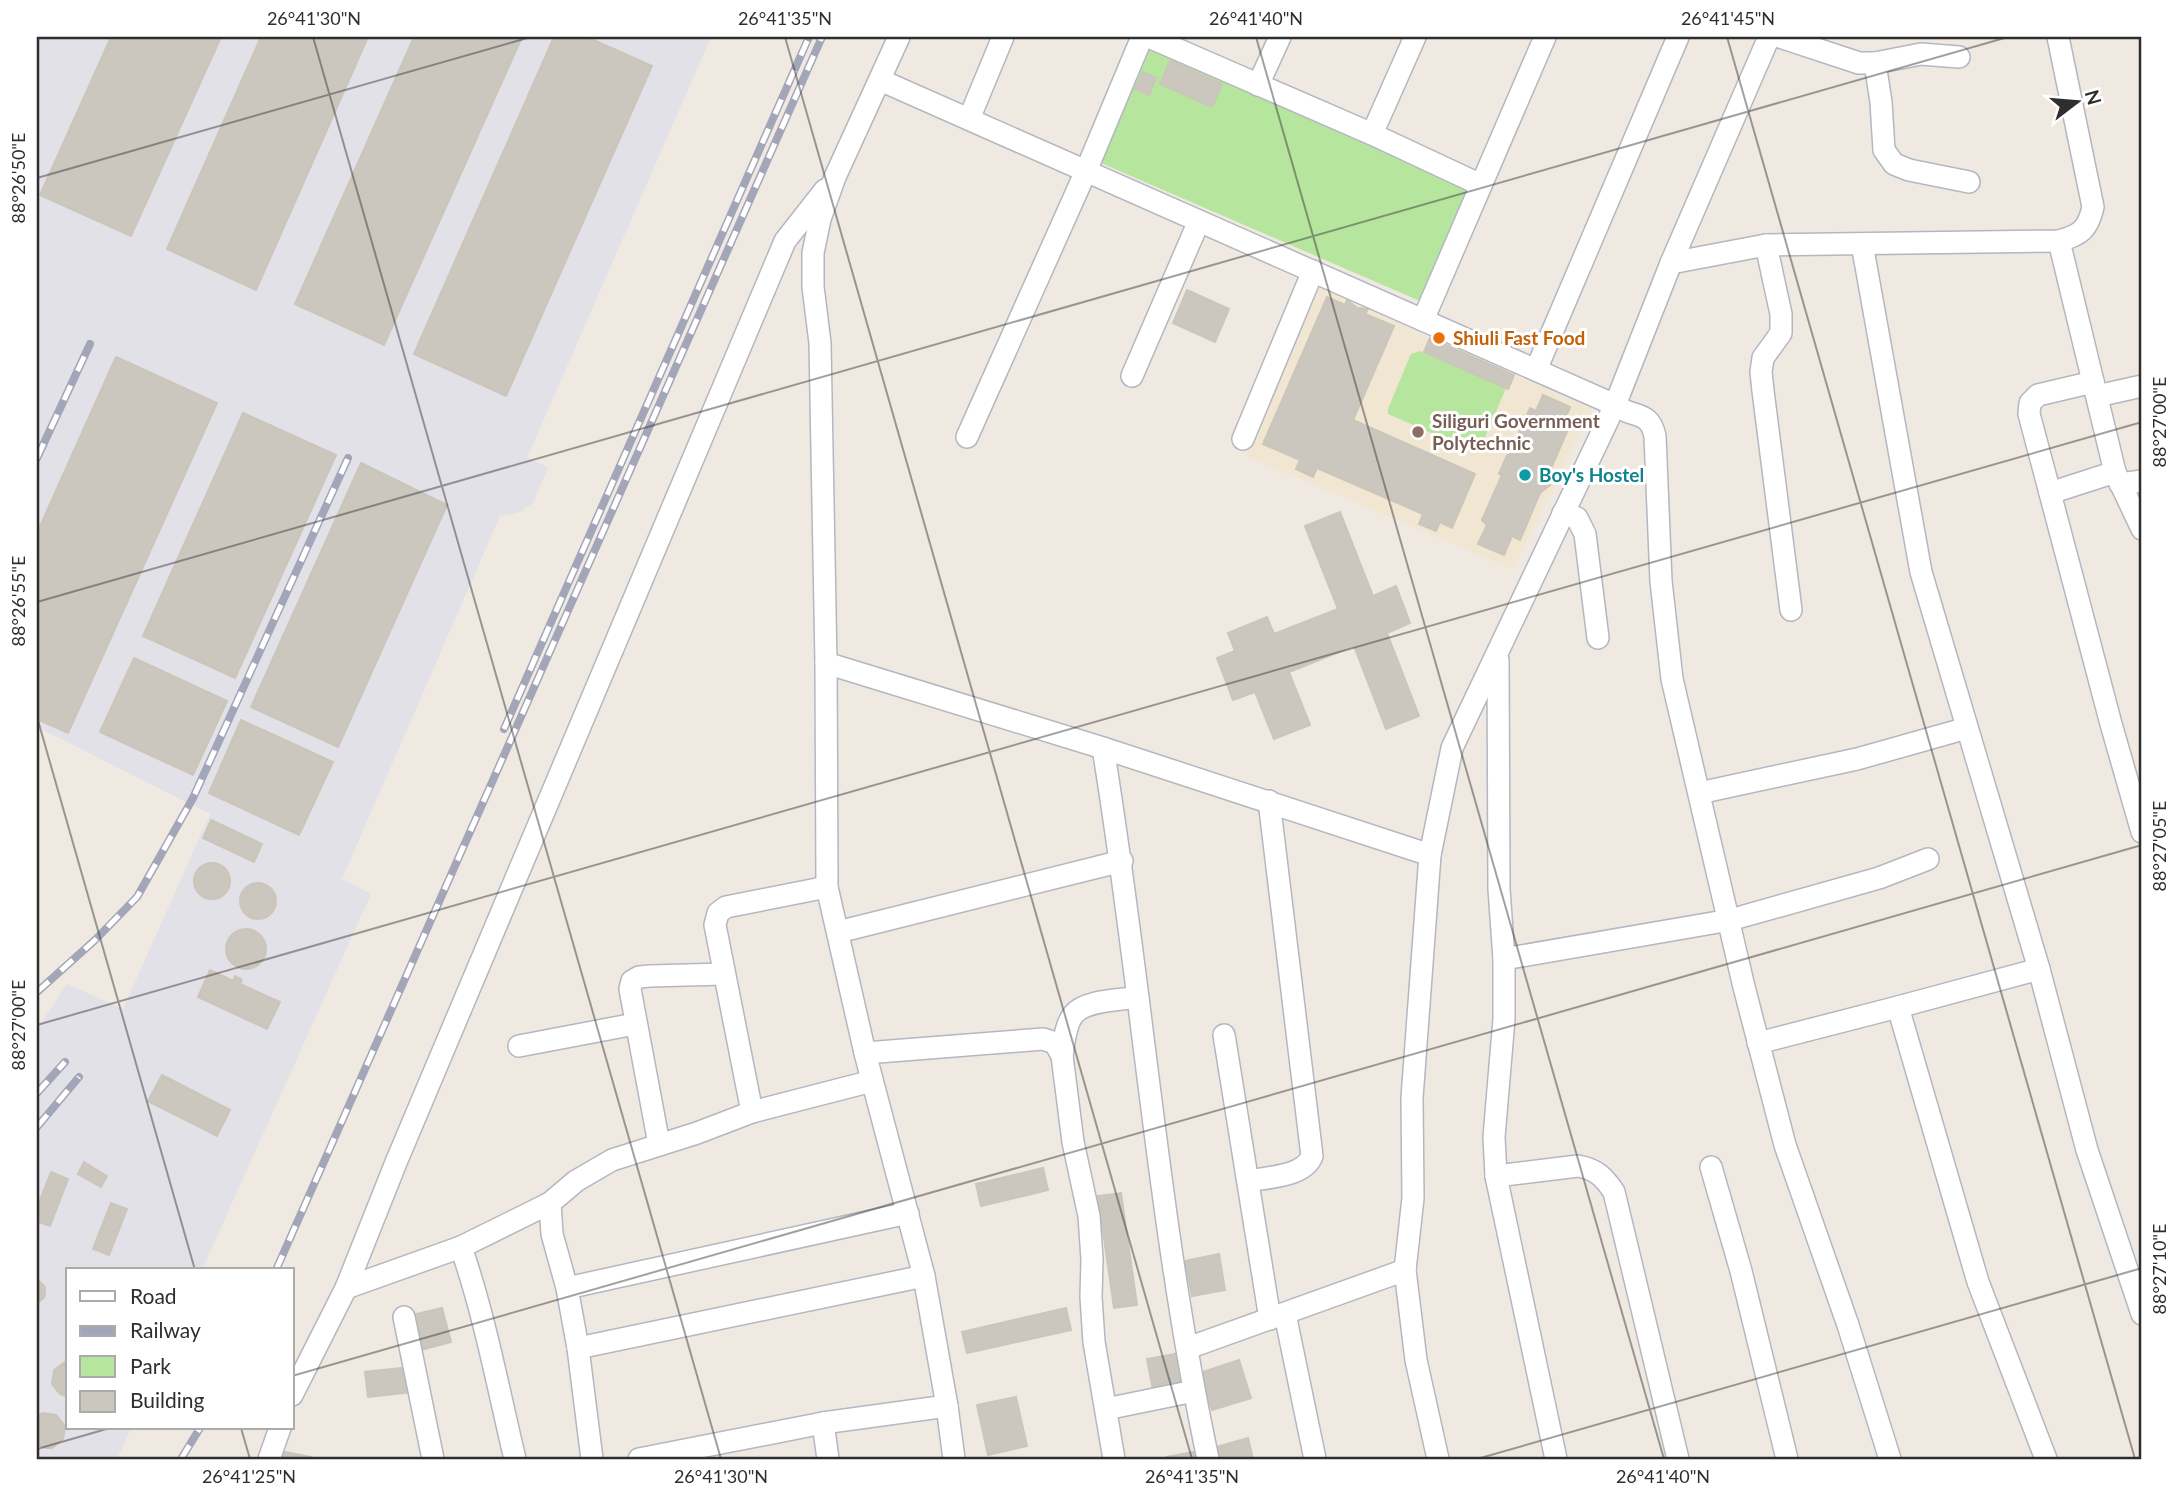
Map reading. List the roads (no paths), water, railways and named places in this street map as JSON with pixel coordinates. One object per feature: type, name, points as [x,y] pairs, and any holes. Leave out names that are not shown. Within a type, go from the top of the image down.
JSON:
[{"type":"street","points":[[899,37],[835,177],[820,219],[813,253],[813,287],[820,343],[827,887],[865,1053],[924,1276],[954,1459]]},
{"type":"street","points":[[968,119],[1003,37]]},
{"type":"street","points":[[967,437],[1086,171],[1142,37]]},
{"type":"street","points":[[1149,37],[1372,134],[1481,185]]},
{"type":"street","points":[[1258,85],[1280,37]]},
{"type":"street","points":[[1372,134],[1415,37]]},
{"type":"street","points":[[1415,321],[1481,185],[1545,37]]},
{"type":"street","points":[[1530,372],[1678,37]]},
{"type":"street","points":[[1438,1459],[1416,1360],[1405,1269],[1413,1198],[1412,1098],[1430,855],[1452,748],[1615,405],[1671,263],[1769,37]]},
{"type":"street","points":[[1780,37],[1859,63],[1875,63],[1921,54],[1959,57]]},
{"type":"street","points":[[1671,263],[1766,245],[2059,241],[2076,236],[2090,222],[2093,206],[2058,37]]},
{"type":"street","points":[[1875,63],[1884,150],[1894,164],[1909,170],[1969,182]]},
{"type":"street","points":[[880,80],[1313,271],[1415,321],[1530,372],[1615,405],[1624,412],[1643,417],[1652,424],[1655,436],[1661,581],[1672,679],[1758,1043],[1785,1145],[1848,1325],[1890,1459]]},
{"type":"street","points":[[294,1391],[346,1288],[397,1160],[785,240],[835,177]]},
{"type":"street","points":[[1132,376],[1199,221]]},
{"type":"street","points":[[2059,241],[2117,478],[2142,529]]},
{"type":"street","points":[[1862,244],[1921,572],[2039,969],[2087,1150],[2142,1314]]},
{"type":"street","points":[[1766,245],[1781,314],[1781,332],[1763,358],[1761,372],[1791,610]]},
{"type":"street","points":[[1243,439],[1313,271]]},
{"type":"street","points":[[2142,386],[2038,395],[2031,403],[2029,414],[2107,711],[2142,832]]},
{"type":"street","points":[[2050,493],[2117,478],[2142,481]]},
{"type":"street","points":[[1563,513],[1577,518],[1583,527],[1598,638]]},
{"type":"street","points":[[1498,654],[1499,889],[1504,960],[1504,1019],[1494,1137],[1496,1177],[1556,1459]]},
{"type":"street","points":[[826,663],[1103,748],[1430,855]]},
{"type":"street","points":[[1699,793],[1857,759],[1967,728]]},
{"type":"street","points":[[1103,748],[1122,861],[1157,1158],[1194,1391],[1208,1459]]},
{"type":"street","points":[[1248,1181],[1300,1170],[1309,1164],[1312,1156],[1269,801]]},
{"type":"street","points":[[1504,960],[1730,920],[1879,878],[1928,859]]},
{"type":"street","points":[[838,932],[1122,861]]},
{"type":"street","points":[[751,1112],[715,925],[718,913],[726,907],[827,887]]},
{"type":"street","points":[[1758,1043],[2039,969]]},
{"type":"street","points":[[659,1144],[629,989],[632,981],[639,977],[724,974]]},
{"type":"street","points":[[1114,1459],[1094,1342],[1089,1216],[1073,1142],[1062,1056],[1067,1027],[1073,1014],[1081,1008],[1097,1003],[1138,997]]},
{"type":"street","points":[[1898,1007],[1978,1282],[2046,1459]]},
{"type":"street","points":[[519,1046],[635,1024]]},
{"type":"street","points":[[1224,1035],[1248,1181],[1277,1317],[1315,1459]]},
{"type":"street","points":[[865,1053],[1043,1039],[1055,1043],[1062,1056]]},
{"type":"street","points":[[346,1288],[461,1247],[550,1203],[576,1181],[611,1160],[697,1133],[751,1112],[872,1081]]},
{"type":"street","points":[[1496,1177],[1578,1166],[1591,1168],[1604,1177],[1614,1192],[1678,1459]]},
{"type":"street","points":[[1711,1167],[1741,1271],[1787,1459]]},
{"type":"street","points":[[550,1203],[552,1234],[567,1289],[578,1348],[592,1459]]},
{"type":"street","points":[[567,1289],[908,1213]]},
{"type":"street","points":[[461,1247],[482,1315],[515,1459]]},
{"type":"street","points":[[1188,1348],[1405,1269]]},
{"type":"street","points":[[578,1348],[924,1276]]},
{"type":"street","points":[[404,1317],[433,1459]]},
{"type":"street","points":[[1106,1409],[1194,1391]]},
{"type":"street","points":[[639,1459],[714,1452],[824,1423],[947,1406]]},
{"type":"street","points":[[824,1423],[828,1459]]},
{"type":"street","points":[[269,1459],[279,1430]]},
{"type":"railway","points":[[504,729],[809,37]]},
{"type":"railway","points":[[277,1268],[822,37]]},
{"type":"railway","points":[[37,458],[90,344]]},
{"type":"railway","points":[[37,992],[95,940],[137,897],[193,798],[348,458]]},
{"type":"railway","points":[[37,1093],[65,1062]]},
{"type":"railway","points":[[37,1127],[79,1077]]},
{"type":"railway","points":[[181,1459],[199,1430]]},
{"type":"place","name":"Shiuli Fast Food","points":[[1439,338]]},
{"type":"place","name":"Siliguri Government Polytechnic","points":[[1418,432]]},
{"type":"place","name":"Boy's Hostel","points":[[1525,475]]}]
